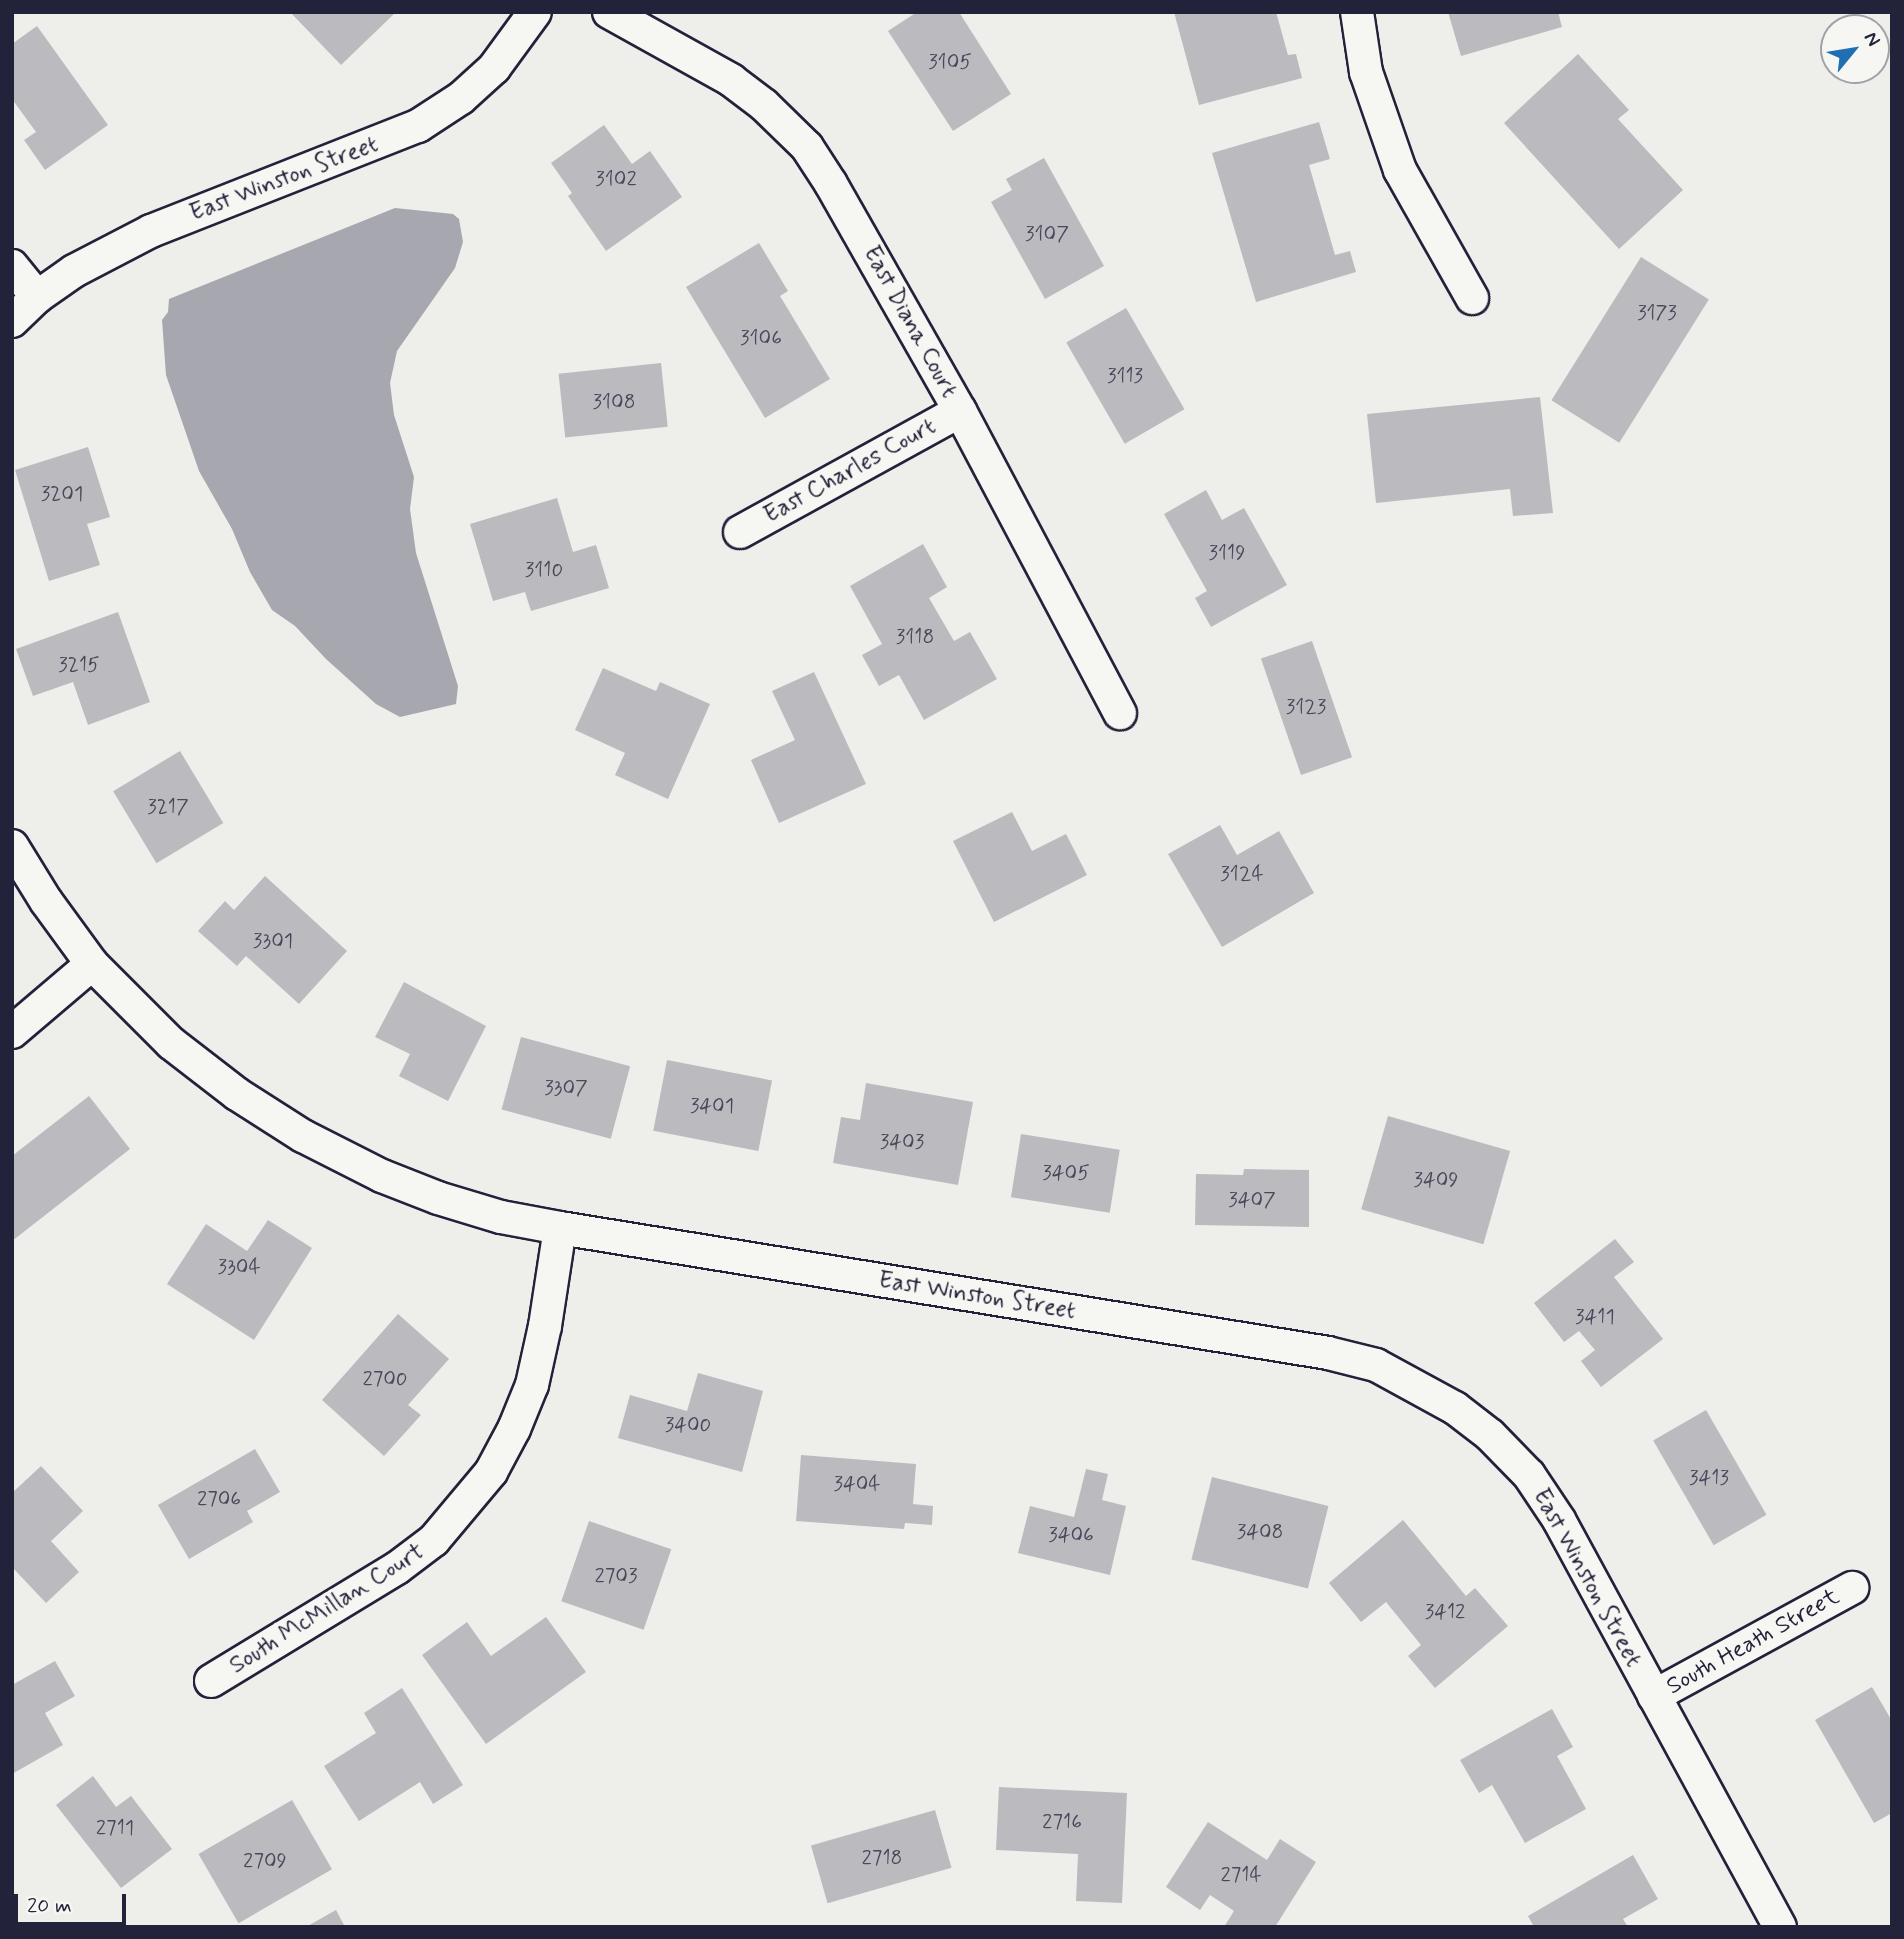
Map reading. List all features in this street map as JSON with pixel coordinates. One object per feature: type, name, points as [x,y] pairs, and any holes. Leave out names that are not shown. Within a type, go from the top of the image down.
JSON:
[{"type":"street","name":"East Winston Street","points":[[12,321],[37,297],[74,271],[151,231],[418,127],[461,98],[495,68],[535,12]]},
{"type":"street","name":"East Diana Court","points":[[609,12],[731,80],[764,105],[807,147],[831,184],[960,411],[1089,649],[1120,713]]},
{"type":"street","points":[[1357,12],[1366,72],[1400,170],[1472,298]]},
{"type":"street","points":[[12,266],[37,297]]},
{"type":"street","name":"East Charles Court","points":[[740,532],[960,411]]},
{"type":"street","name":"East Winston Street","points":[[12,846],[46,901],[92,964],[170,1043],[237,1094],[303,1136],[382,1175],[438,1198],[501,1217],[559,1228],[1328,1353],[1376,1365],[1455,1408],[1490,1435],[1529,1475],[1559,1520],[1780,1927]]},
{"type":"street","points":[[12,1032],[92,964]]},
{"type":"street","name":"South McMillan Court","points":[[211,1681],[397,1568],[434,1540],[491,1472],[514,1429],[532,1385],[545,1326],[559,1228]]},
{"type":"street","name":"South Heath Street","points":[[1654,1696],[1852,1588]]},
{"type":"shaded area","points":[[395,208],[453,214],[459,219],[463,242],[455,268],[397,351],[390,383],[394,415],[414,477],[410,509],[416,553],[458,686],[456,704],[400,717],[376,704],[326,659],[295,626],[272,610],[250,572],[232,529],[199,471],[166,375],[162,320],[168,312],[169,299]]},
{"type":"building","points":[[290,12],[396,12],[341,65]]},
{"type":"building","points":[[917,12],[959,12],[1011,94],[953,131],[888,31]]},
{"type":"building","points":[[1174,12],[1276,12],[1288,55],[1296,54],[1302,78],[1199,105]]},
{"type":"building","points":[[1448,12],[1558,12],[1562,27],[1461,56]]},
{"type":"building","points":[[37,26],[108,125],[45,170],[24,140],[36,132],[12,99],[12,44]]},
{"type":"building","points":[[1578,54],[1629,110],[1618,119],[1683,190],[1619,249],[1504,123]]},
{"type":"building","points":[[1319,122],[1330,159],[1309,165],[1335,255],[1350,251],[1356,272],[1256,302],[1212,153]]},
{"type":"building","points":[[604,125],[632,164],[650,151],[682,197],[606,251],[568,196],[572,193],[551,163]]},
{"type":"building","points":[[1044,158],[1104,266],[1045,299],[991,202],[1012,190],[1006,179]]},
{"type":"building","points":[[759,243],[788,291],[780,296],[830,379],[765,418],[686,287]]},
{"type":"building","points":[[1641,257],[1709,299],[1619,443],[1551,400]]},
{"type":"building","points":[[1126,308],[1184,409],[1125,444],[1066,343]]},
{"type":"building","points":[[661,363],[668,427],[565,437],[559,374]]},
{"type":"building","points":[[1540,397],[1553,513],[1513,516],[1510,489],[1376,503],[1367,414]]},
{"type":"building","points":[[88,447],[110,517],[87,524],[100,565],[49,581],[15,470]]},
{"type":"building","points":[[1206,490],[1222,520],[1244,508],[1287,585],[1211,627],[1195,598],[1207,591],[1164,514]]},
{"type":"building","points":[[557,498],[573,552],[596,545],[609,588],[531,611],[525,592],[493,601],[470,524]]},
{"type":"building","points":[[923,544],[947,587],[929,598],[954,641],[970,632],[997,679],[924,720],[899,675],[879,686],[862,655],[882,644],[850,586]]},
{"type":"building","points":[[118,612],[150,702],[88,725],[73,682],[33,696],[16,649]]},
{"type":"building","points":[[1312,641],[1352,757],[1301,775],[1261,659]]},
{"type":"building","points":[[603,668],[656,691],[660,682],[710,704],[668,799],[615,775],[625,753],[575,730]]},
{"type":"building","points":[[814,672],[866,784],[779,823],[751,760],[795,740],[772,691]]},
{"type":"building","points":[[180,751],[223,823],[156,863],[113,791]]},
{"type":"building","points":[[1012,812],[1032,851],[1066,834],[1087,875],[994,922],[953,841]]},
{"type":"building","points":[[1220,825],[1237,855],[1279,831],[1314,893],[1222,947],[1168,854]]},
{"type":"building","points":[[265,876],[347,951],[299,1004],[246,956],[237,966],[198,931],[225,901],[234,910]]},
{"type":"building","points":[[404,982],[486,1026],[448,1101],[399,1076],[410,1054],[375,1037]]},
{"type":"building","points":[[521,1037],[630,1066],[611,1139],[502,1109]]},
{"type":"building","points":[[667,1060],[772,1080],[758,1151],[653,1131]]},
{"type":"building","points":[[866,1083],[973,1102],[958,1185],[833,1163],[841,1117],[860,1120]]},
{"type":"building","points":[[89,1096],[130,1149],[12,1241],[12,1156]]},
{"type":"building","points":[[1388,1116],[1510,1151],[1483,1244],[1361,1209]]},
{"type":"building","points":[[1021,1134],[1120,1150],[1110,1213],[1011,1197]]},
{"type":"building","points":[[1244,1169],[1309,1170],[1309,1227],[1195,1225],[1196,1174],[1243,1175]]},
{"type":"building","points":[[268,1220],[312,1248],[254,1340],[167,1284],[206,1224],[247,1251]]},
{"type":"building","points":[[1615,1239],[1634,1262],[1614,1277],[1663,1339],[1601,1387],[1581,1361],[1595,1350],[1579,1331],[1564,1342],[1534,1303]]},
{"type":"building","points":[[398,1314],[449,1359],[408,1405],[421,1415],[384,1456],[322,1400]]},
{"type":"building","points":[[698,1373],[763,1391],[742,1472],[618,1438],[630,1395],[687,1411]]},
{"type":"building","points":[[1706,1410],[1767,1515],[1714,1545],[1653,1440]]},
{"type":"building","points":[[255,1449],[280,1492],[247,1511],[253,1522],[189,1559],[158,1505]]},
{"type":"building","points":[[801,1455],[916,1464],[913,1504],[933,1506],[932,1525],[905,1523],[904,1529],[796,1521]]},
{"type":"building","points":[[41,1466],[83,1511],[51,1541],[79,1572],[46,1603],[12,1567],[12,1493]]},
{"type":"building","points":[[1086,1469],[1108,1474],[1102,1500],[1126,1506],[1110,1575],[1018,1553],[1030,1506],[1074,1517]]},
{"type":"building","points":[[1212,1477],[1328,1506],[1308,1589],[1191,1559]]},
{"type":"building","points":[[1403,1520],[1466,1596],[1475,1588],[1508,1626],[1435,1688],[1408,1656],[1421,1645],[1386,1602],[1361,1622],[1329,1583]]},
{"type":"building","points":[[589,1521],[671,1549],[644,1630],[561,1601]]},
{"type":"building","points":[[546,1617],[586,1672],[486,1744],[422,1655],[467,1622],[491,1656]]},
{"type":"building","points":[[55,1661],[75,1696],[45,1713],[63,1745],[12,1774],[12,1685]]},
{"type":"building","points":[[1872,1687],[1892,1721],[1892,1813],[1874,1823],[1815,1720]]},
{"type":"building","points":[[402,1688],[463,1785],[433,1804],[420,1782],[359,1821],[324,1766],[376,1733],[364,1713]]},
{"type":"building","points":[[1552,1709],[1573,1747],[1557,1756],[1586,1809],[1525,1843],[1492,1785],[1479,1793],[1460,1760]]},
{"type":"building","points":[[93,1776],[116,1807],[131,1796],[172,1849],[121,1888],[56,1805]]},
{"type":"building","points":[[999,1787],[1127,1793],[1122,1903],[1076,1901],[1078,1854],[996,1850]]},
{"type":"building","points":[[292,1800],[332,1869],[238,1923],[198,1854]]},
{"type":"building","points":[[935,1810],[952,1868],[828,1903],[811,1846]]},
{"type":"building","points":[[1208,1822],[1267,1860],[1280,1839],[1316,1862],[1275,1927],[1224,1927],[1234,1911],[1210,1895],[1200,1910],[1166,1887]]},
{"type":"building","points":[[1633,1855],[1658,1899],[1623,1919],[1628,1927],[1534,1927],[1528,1916]]},
{"type":"building","points":[[336,1910],[345,1927],[306,1927]]}]
